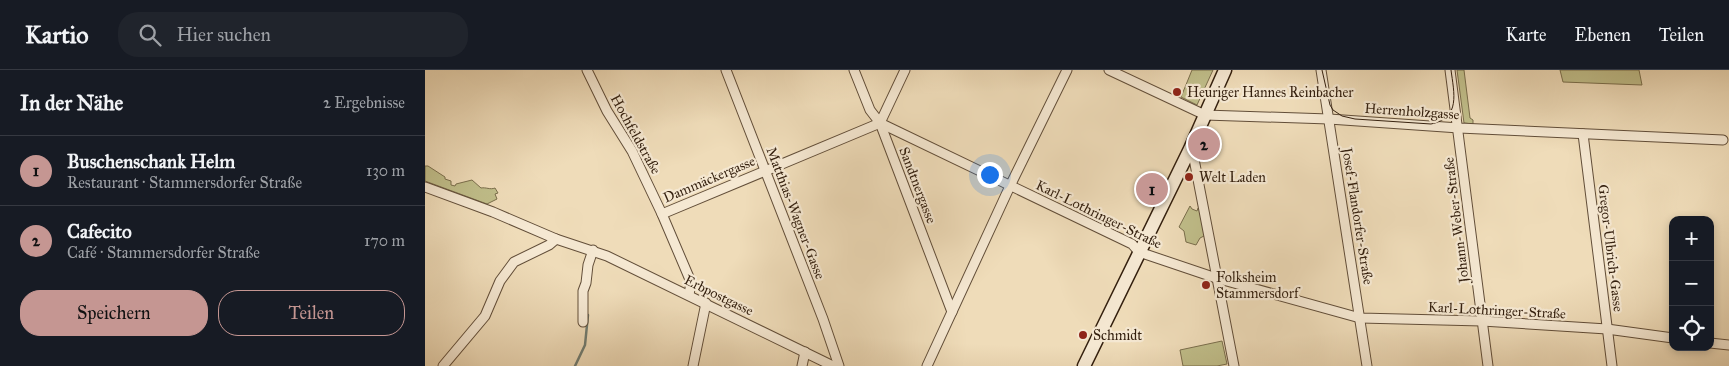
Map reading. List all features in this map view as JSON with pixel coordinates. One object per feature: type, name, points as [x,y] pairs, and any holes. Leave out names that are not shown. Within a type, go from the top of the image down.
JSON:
[{"type":"main road","points":[[1084,366],[1190,149],[1225,70]]},
{"type":"street","name":"Hochfeldstraße","points":[[587,70],[607,111],[632,150],[662,214],[691,282],[689,295]]},
{"type":"street","name":"Matthias-Wagner-Gasse","points":[[726,70],[839,366]]},
{"type":"street","name":"Sandtnergasse","points":[[854,70],[870,110],[880,123],[952,312]]},
{"type":"street","points":[[880,123],[905,70]]},
{"type":"street","points":[[927,366],[1010,186],[1067,70]]},
{"type":"street","name":"Herrenholzgasse","points":[[1109,70],[1205,115],[1329,119],[1459,128],[1723,140]]},
{"type":"street","name":"Josef-Flandorfer-Straße","points":[[1321,70],[1367,366]]},
{"type":"street","name":"Johann-Weber-Straße","points":[[1450,70],[1459,128],[1488,366]]},
{"type":"street","name":"Dammäckergasse","points":[[662,214],[880,123]]},
{"type":"street","name":"Karl-Lothringer-Straße","points":[[880,123],[1132,244],[1139,252],[1216,278],[1360,318],[1482,321],[1607,330],[1669,338]]},
{"type":"street","name":"Gregor-Ulbrich-Gasse","points":[[1583,134],[1612,366]]},
{"type":"street","points":[[1190,149],[1194,158],[1234,366]]},
{"type":"street","name":"Erbpostgasse","points":[[425,187],[493,212],[556,239],[593,250],[833,366]]},
{"type":"street","points":[[443,366],[485,316],[500,281],[514,262],[549,245],[556,239]]},
{"type":"street","points":[[583,322],[583,291],[593,250]]},
{"type":"street","points":[[693,366],[706,303]]},
{"type":"street","points":[[1714,343],[1729,345]]},
{"type":"street","points":[[802,366],[805,352]]},
{"type":"shaded area","points":[[1192,70],[1213,70],[1197,105],[1181,97]]},
{"type":"shaded area","points":[[1457,70],[1464,70],[1470,118],[1473,120],[1473,124],[1464,123]]},
{"type":"shaded area","points":[[1560,70],[1639,70],[1642,85],[1563,82]]},
{"type":"shaded area","points":[[425,166],[451,181],[451,185],[455,186],[456,184],[472,180],[481,188],[495,188],[498,193],[495,194],[497,199],[487,204],[425,181]]},
{"type":"shaded area","points":[[1190,206],[1197,211],[1201,207],[1206,235],[1200,238],[1196,245],[1186,242],[1184,231],[1179,227]]},
{"type":"shaded area","points":[[1222,341],[1227,364],[1217,366],[1183,366],[1180,350]]},
{"type":"waterway","points":[[575,366],[585,345],[588,315]]},
{"type":"tram line","points":[[1322,70],[1330,105],[1333,110],[1342,116],[1355,119],[1431,124],[1441,121],[1451,110],[1454,96],[1451,70]]},
{"type":"place","name":"Heuriger Hannes Reinbacher","points":[[1177,92]]},
{"type":"place","name":"Cafecito","points":[[1204,144]]},
{"type":"place","name":"Welt Laden","points":[[1189,177]]},
{"type":"place","name":"Buschenschank Helm","points":[[1152,189]]},
{"type":"place","name":"Folksheim Stammersdorf","points":[[1206,285]]},
{"type":"place","name":"Schmidt","points":[[1083,335]]}]
